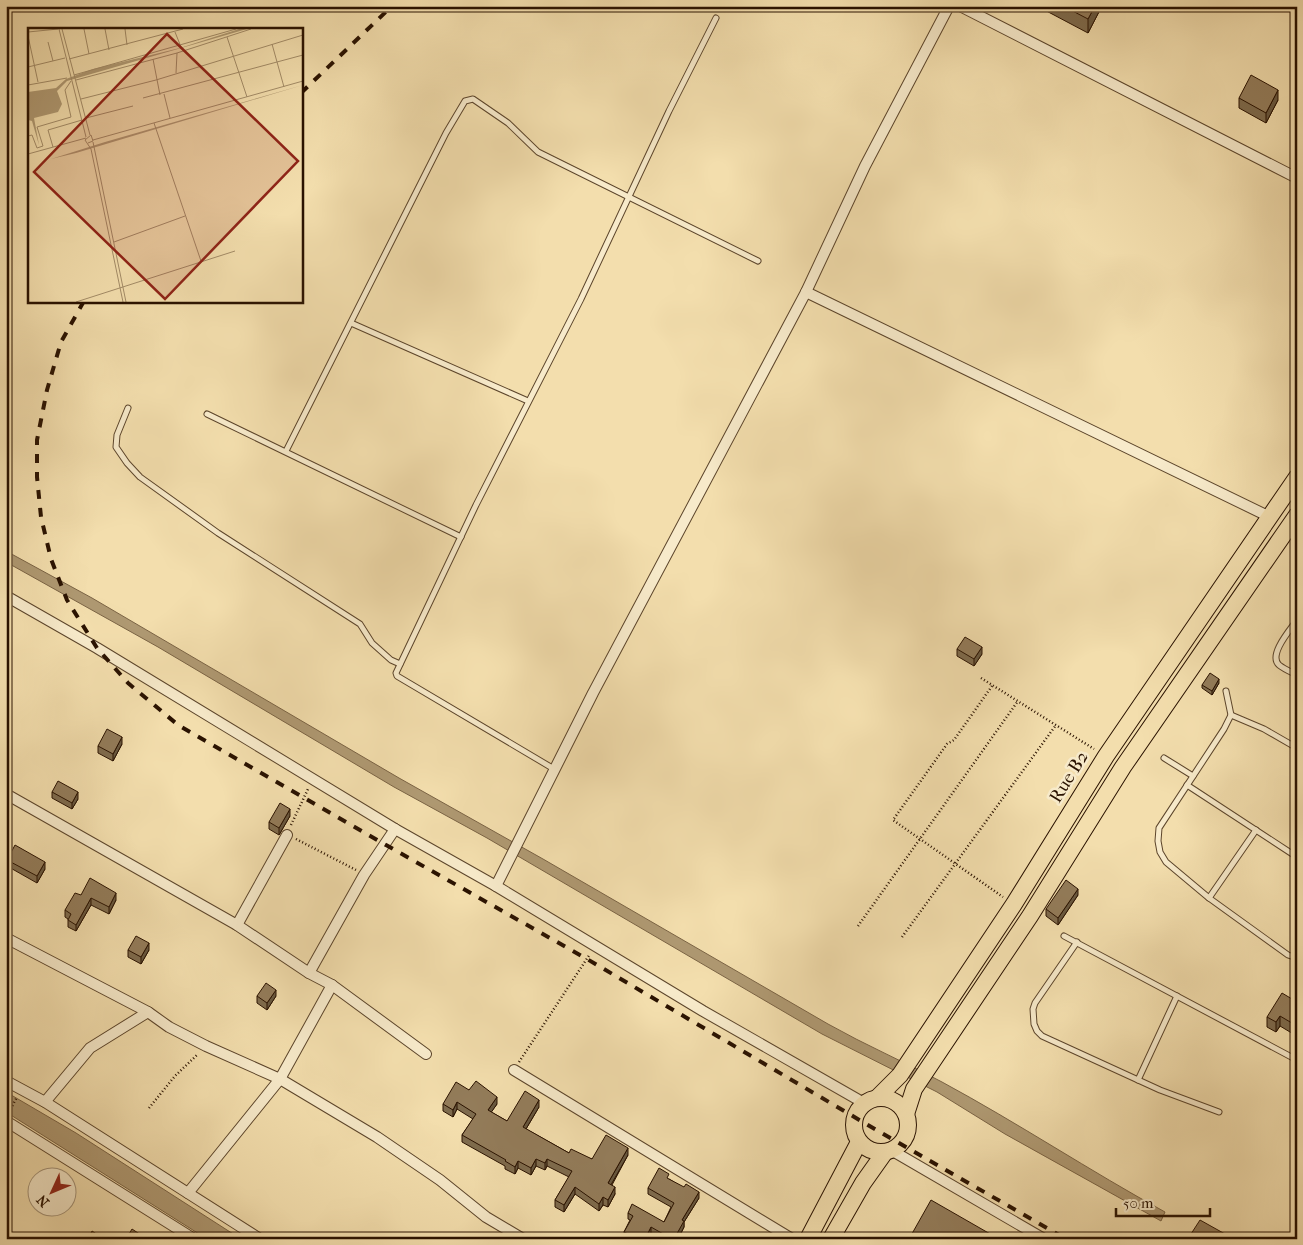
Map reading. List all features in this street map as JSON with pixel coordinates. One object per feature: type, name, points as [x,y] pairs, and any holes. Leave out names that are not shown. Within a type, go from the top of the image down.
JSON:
[{"type":"main road","name":"Rue B2","points":[[870,1101],[900,1076],[1014,904],[1106,756],[1297,477]]},
{"type":"main road","points":[[906,1114],[897,1103],[891,1100],[870,1101],[859,1108],[853,1122],[855,1136],[859,1142],[870,1150],[888,1151],[898,1147],[906,1136],[908,1129],[906,1114],[914,1089],[1013,943],[1123,766],[1297,514]]},
{"type":"main road","points":[[808,1239],[859,1142]]},
{"type":"main road","points":[[831,1239],[863,1183],[888,1151]]},
{"type":"street","points":[[496,886],[594,693],[806,292],[865,166],[950,6]]},
{"type":"street","points":[[960,6],[1297,178]]},
{"type":"street","points":[[806,292],[1270,517]]},
{"type":"street","points":[[6,596],[105,653],[395,829],[496,886],[703,1011],[870,1101]]},
{"type":"street","points":[[6,794],[237,925],[309,973],[332,985],[426,1054]]},
{"type":"street","points":[[309,973],[364,875],[395,829]]},
{"type":"street","points":[[237,925],[287,835]]},
{"type":"street","points":[[6,938],[148,1012],[169,1027],[206,1046],[280,1079],[376,1137],[440,1180],[486,1217],[523,1239]]},
{"type":"street","points":[[188,1193],[280,1079],[332,985]]},
{"type":"street","points":[[45,1102],[90,1048],[148,1012]]},
{"type":"street","points":[[514,1070],[792,1239]]},
{"type":"street","points":[[6,1081],[45,1102],[260,1239]]},
{"type":"street","points":[[6,1120],[194,1239]]},
{"type":"street","points":[[888,1151],[1044,1239]]},
{"type":"lane","points":[[555,770],[397,676],[396,673],[716,18]]},
{"type":"lane","points":[[286,451],[446,133],[465,101],[473,99],[508,123],[538,152],[758,261]]},
{"type":"lane","points":[[351,323],[528,401]]},
{"type":"lane","points":[[128,408],[117,435],[116,447],[140,477],[218,533],[360,624],[372,643],[391,660],[400,664]]},
{"type":"lane","points":[[208,414],[461,537]]},
{"type":"lane","points":[[1297,620],[1275,653],[1275,660],[1279,665],[1297,675]]},
{"type":"lane","points":[[1226,691],[1231,715],[1224,729],[1159,828],[1160,852],[1166,862],[1209,898],[1288,955],[1297,958]]},
{"type":"lane","points":[[1231,715],[1264,728],[1297,748]]},
{"type":"lane","points":[[1164,758],[1193,776]]},
{"type":"lane","points":[[1187,785],[1297,857]]},
{"type":"lane","points":[[1209,898],[1256,830]]},
{"type":"lane","points":[[1064,936],[1297,1060]]},
{"type":"lane","points":[[1077,942],[1035,1003],[1032,1017],[1037,1031],[1042,1036],[1138,1080],[1219,1112]]},
{"type":"lane","points":[[1138,1080],[1177,996]]},
{"type":"path","points":[[981,678],[1106,756]]},
{"type":"path","points":[[992,686],[961,732],[954,740],[947,744],[893,820],[1014,904]]},
{"type":"path","points":[[858,926],[1018,702]]},
{"type":"path","points":[[902,936],[1056,725]]},
{"type":"path","points":[[313,779],[287,835],[364,875]]},
{"type":"path","points":[[514,1070],[594,946]]},
{"type":"path","points":[[149,1108],[174,1076],[206,1046]]},
{"type":"path","points":[[6,1120],[21,1090]]},
{"type":"shaded area","points":[[6,551],[92,598],[399,778],[828,1024],[914,1067],[998,1114],[1165,1212],[1161,1221],[1005,1134],[937,1092],[822,1034],[487,838],[394,787],[158,647],[6,562]]},
{"type":"shaded area","points":[[6,1092],[76,1133],[241,1239],[207,1239],[6,1112]]},
{"type":"building","points":[[1063,6],[1095,6],[1088,19]]},
{"type":"building","points":[[1251,75],[1278,90],[1266,113],[1239,98]]},
{"type":"building","points":[[965,637],[982,647],[974,659],[957,649]]},
{"type":"building","points":[[1210,673],[1219,679],[1212,691],[1202,685]]},
{"type":"building","points":[[107,729],[122,737],[113,754],[98,746]]},
{"type":"building","points":[[58,781],[78,792],[72,803],[52,792]]},
{"type":"building","points":[[280,803],[290,809],[279,828],[269,822]]},
{"type":"building","points":[[15,845],[45,862],[37,876],[7,860]]},
{"type":"building","points":[[90,878],[116,893],[109,907],[91,898],[76,925],[68,920],[71,914],[65,910],[75,893],[81,895]]},
{"type":"building","points":[[1066,880],[1078,889],[1058,918],[1046,909]]},
{"type":"building","points":[[136,936],[149,943],[141,957],[128,950]]},
{"type":"building","points":[[266,983],[276,990],[267,1003],[257,996]]},
{"type":"building","points":[[1282,993],[1297,1002],[1297,1026],[1280,1016],[1276,1022],[1267,1017]]},
{"type":"building","points":[[476,1081],[497,1097],[488,1110],[507,1121],[525,1091],[539,1100],[523,1127],[569,1153],[571,1149],[592,1159],[606,1135],[628,1148],[608,1183],[615,1187],[608,1200],[603,1197],[599,1204],[575,1187],[564,1205],[555,1200],[572,1171],[547,1159],[545,1163],[536,1159],[531,1168],[518,1161],[515,1167],[462,1135],[476,1114],[457,1102],[453,1110],[443,1104],[456,1082],[469,1090]]},
{"type":"building","points":[[659,1168],[669,1174],[667,1178],[684,1187],[686,1184],[699,1192],[682,1220],[684,1221],[674,1239],[651,1227],[645,1239],[633,1239],[634,1237],[624,1232],[633,1216],[628,1213],[632,1204],[664,1222],[674,1203],[648,1188]]},
{"type":"building","points":[[931,1200],[999,1239],[909,1239]]},
{"type":"building","points":[[1200,1220],[1234,1239],[1191,1239],[1189,1237]]},
{"type":"building","points":[[132,1229],[147,1239],[126,1239]]},
{"type":"building","points":[[92,1231],[101,1237],[100,1239],[88,1239]]},
{"type":"railway","points":[[302,92],[392,6]]},
{"type":"railway","points":[[83,302],[61,342],[47,390],[37,440],[37,477],[41,517],[51,559],[67,600],[97,648],[128,683],[178,725],[587,959],[878,1131],[1066,1239]]}]
